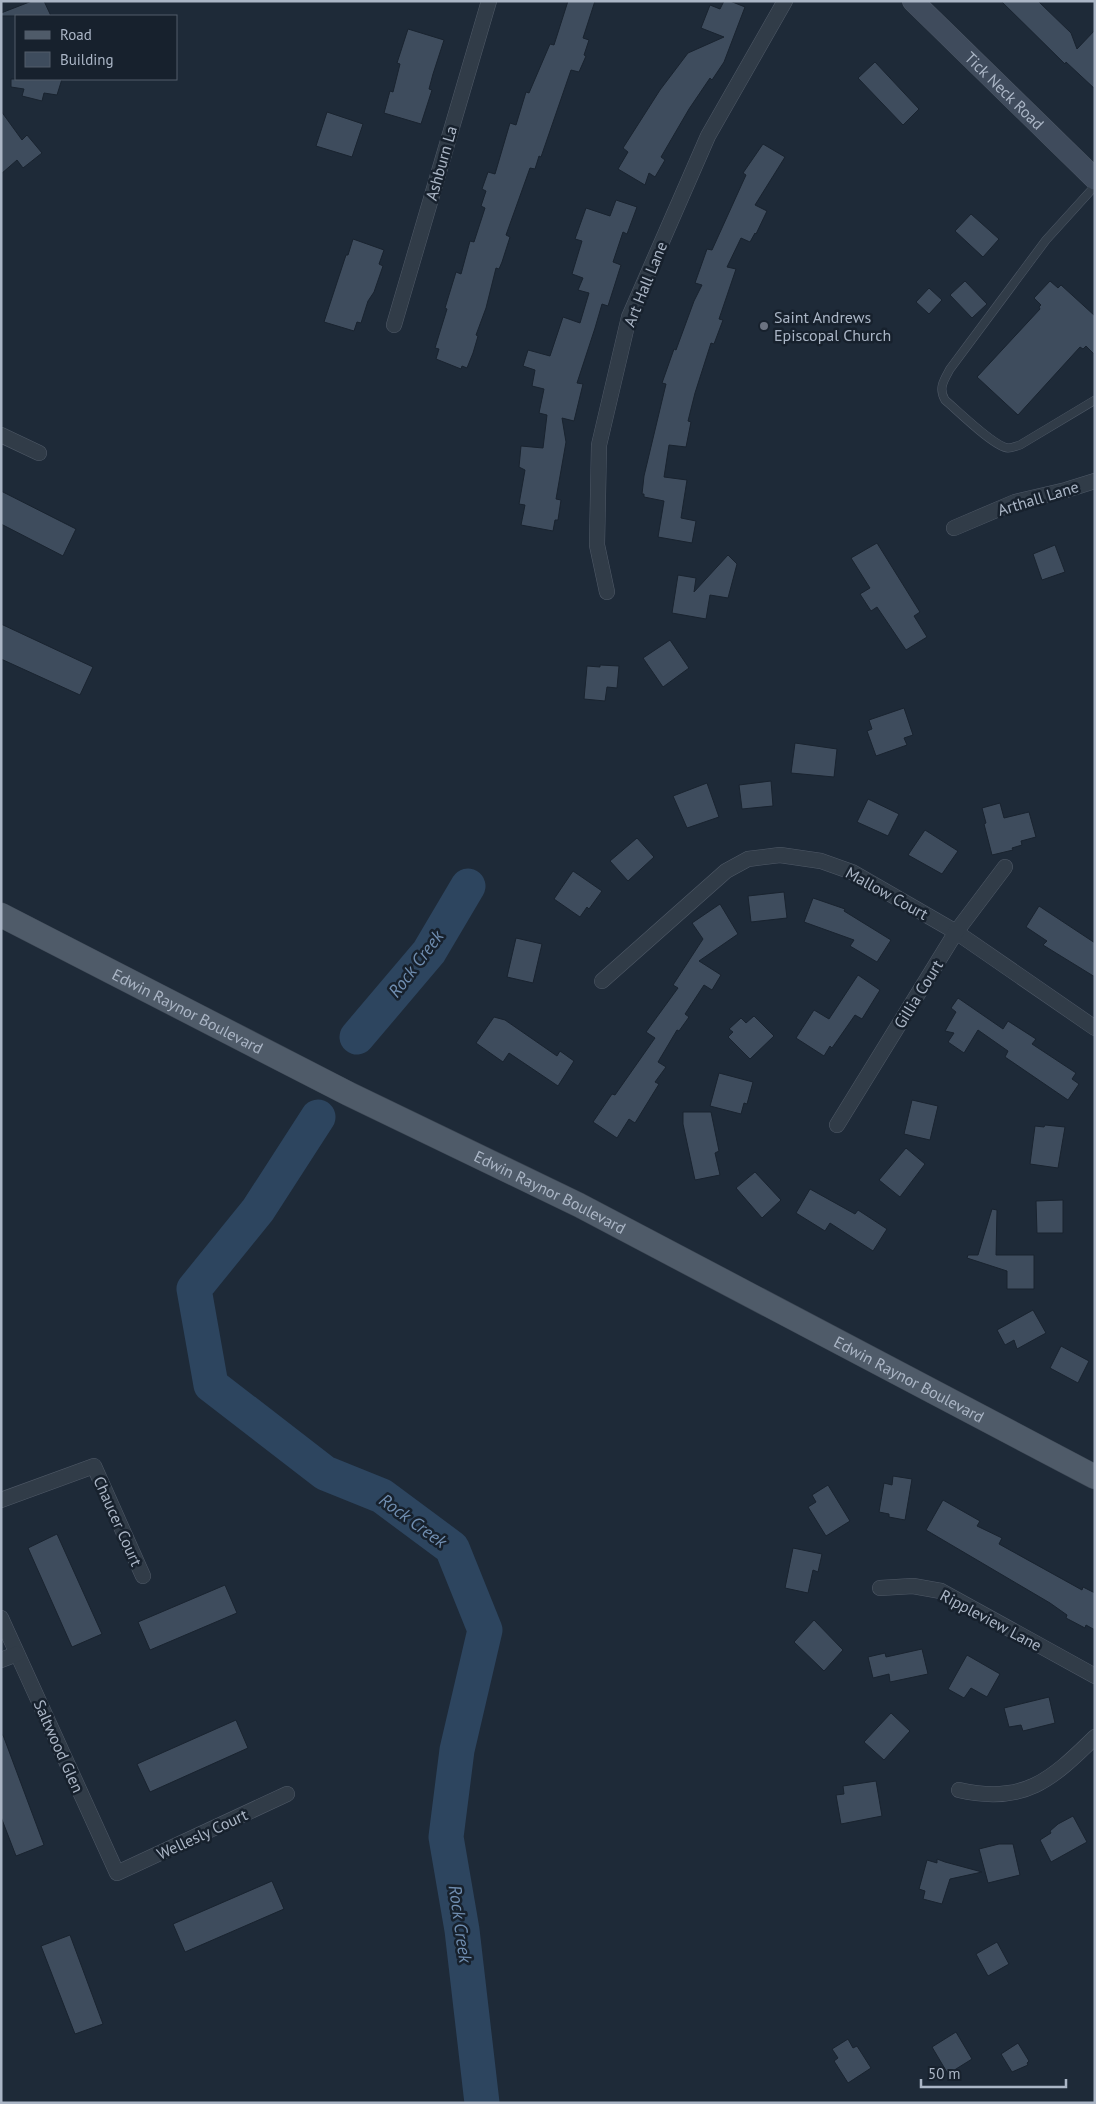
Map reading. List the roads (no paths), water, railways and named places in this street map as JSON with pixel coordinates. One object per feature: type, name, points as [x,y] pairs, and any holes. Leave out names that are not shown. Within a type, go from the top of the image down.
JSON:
[{"type":"main road","name":"Edwin Raynor Boulevard","points":[[1,915],[349,1094],[579,1204],[1095,1477]]},
{"type":"street","name":"Ashburn La","points":[[394,325],[489,1]]},
{"type":"street","name":"Art Hall Lane","points":[[607,592],[596,545],[599,445],[629,317],[708,136],[785,1]]},
{"type":"street","name":"Tick Neck Road","points":[[912,1],[1095,178]]},
{"type":"street","points":[[1,435],[39,454]]},
{"type":"street","name":"Arthall Lane","points":[[954,528],[1016,502],[1066,490],[1095,480]]},
{"type":"street","name":"Mallow Court","points":[[602,981],[726,870],[748,859],[780,855],[828,863],[852,872],[956,932],[1095,1028]]},
{"type":"street","name":"Gillia Court","points":[[837,1125],[956,932],[1005,867]]},
{"type":"street","name":"Chaucer Court","points":[[1,1500],[94,1466],[143,1576]]},
{"type":"street","name":"Rippleview Lane","points":[[880,1588],[913,1586],[941,1591],[1095,1676]]},
{"type":"street","name":"Saltwood Glen","points":[[1,1618],[117,1873]]},
{"type":"street","points":[[1,1660],[17,1654]]},
{"type":"street","points":[[959,1790],[979,1795],[996,1795],[1028,1790],[1069,1762],[1095,1737]]},
{"type":"street","name":"Wellesly Court","points":[[117,1873],[287,1794]]},
{"type":"lane","points":[[1095,186],[1046,240],[950,369],[942,385],[941,393],[945,400],[988,437],[1000,445],[1009,448],[1020,445],[1095,400]]},
{"type":"waterway","name":"Rock Creek","points":[[357,1037],[429,952],[468,886]]},
{"type":"waterway","name":"Rock Creek","points":[[318,1117],[258,1210],[194,1289],[211,1385],[325,1473],[382,1496],[452,1548],[485,1630],[457,1750],[446,1837],[462,1930],[482,2103]]},
{"type":"place","name":"Saint Andrews Episcopal Church","points":[[764,326]]}]
